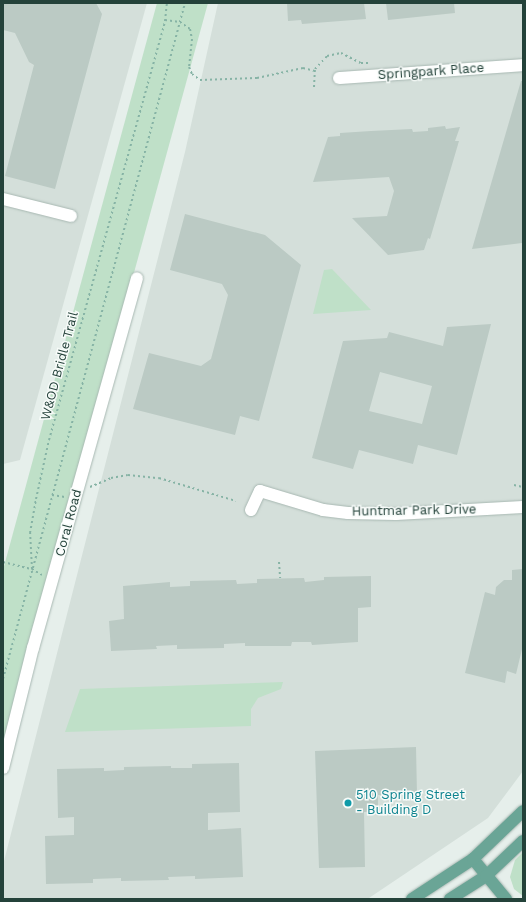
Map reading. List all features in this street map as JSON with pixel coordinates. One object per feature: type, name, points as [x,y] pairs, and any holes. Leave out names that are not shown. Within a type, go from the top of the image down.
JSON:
[{"type":"main road","points":[[412,899],[473,859],[523,811]]},
{"type":"main road","points":[[450,899],[486,876],[523,841]]},
{"type":"main road","points":[[473,859],[506,899]]},
{"type":"street","name":"Springpark Place","points":[[339,78],[523,65]]},
{"type":"street","points":[[3,199],[71,216]]},
{"type":"street","name":"Coral Road","points":[[3,768],[75,497],[137,278]]},
{"type":"street","name":"Huntmar Park Drive","points":[[251,510],[260,491],[323,510],[348,513],[396,514],[523,507]]},
{"type":"path","name":"W&OD Bridle Trail","points":[[32,569],[30,533],[50,440],[165,20],[167,3]]},
{"type":"path","points":[[3,679],[185,3]]},
{"type":"path","points":[[165,20],[180,22],[186,25],[192,34],[189,67],[192,74],[200,80],[257,78],[303,68],[315,71]]},
{"type":"path","points":[[314,87],[315,71],[321,61],[334,54],[341,53],[361,63],[370,63]]},
{"type":"path","points":[[52,495],[75,497],[94,485],[128,475],[159,478],[236,501]]},
{"type":"path","points":[[514,485],[523,487]]},
{"type":"path","points":[[3,562],[32,569],[43,576],[41,581]]},
{"type":"path","points":[[279,562],[280,578]]},
{"type":"shaded area","points":[[3,3],[147,3],[20,460],[3,464]]},
{"type":"shaded area","points":[[218,3],[523,3],[523,771],[488,818],[369,898],[3,899],[3,865],[185,152]]},
{"type":"green space","points":[[157,3],[208,3],[3,750],[3,570]]},
{"type":"green space","points":[[332,269],[371,310],[313,314],[324,270]]},
{"type":"green space","points":[[283,682],[281,689],[258,698],[251,709],[251,726],[65,732],[80,689]]},
{"type":"green space","points":[[523,852],[523,896],[514,889],[510,877],[515,860]]},
{"type":"building","points":[[3,3],[96,3],[102,14],[55,189],[5,176],[34,65],[29,62],[15,33],[3,30]]},
{"type":"building","points":[[287,3],[364,3],[366,19],[302,24],[301,20],[288,21]]},
{"type":"building","points":[[386,3],[454,3],[455,13],[388,20]]},
{"type":"building","points":[[521,81],[523,81],[522,243],[472,249]]},
{"type":"building","points":[[445,126],[446,129],[460,127],[455,141],[459,141],[430,239],[428,238],[424,250],[388,255],[352,218],[387,216],[394,191],[389,177],[313,182],[328,137],[340,136],[340,133],[371,131],[412,129],[413,132],[428,131],[428,128]]},
{"type":"building","points":[[185,214],[265,235],[301,265],[259,421],[240,416],[235,435],[133,409],[149,353],[201,366],[211,359],[228,295],[222,284],[170,270]]},
{"type":"building","points":[[491,324],[457,455],[418,445],[413,464],[359,450],[353,469],[312,458],[343,341],[387,338],[389,332],[443,346],[447,327]],"holes":[[[380,372],[432,386],[422,424],[369,411]]]},
{"type":"building","points":[[523,569],[523,645],[516,674],[507,671],[505,683],[465,673],[485,592],[495,595],[496,587],[504,580],[512,580],[512,570]]},
{"type":"building","points":[[371,576],[371,607],[358,608],[358,642],[312,645],[311,642],[292,642],[291,646],[245,646],[245,643],[224,644],[224,648],[177,649],[177,645],[156,646],[157,649],[111,651],[109,621],[124,619],[123,586],[170,582],[170,587],[190,586],[190,581],[236,580],[237,584],[257,583],[257,579],[304,578],[305,582],[324,580],[324,577]]},
{"type":"building","name":"510 Spring Street - Building D","points":[[416,747],[417,794],[378,795],[378,811],[364,812],[365,867],[319,868],[315,751]]},
{"type":"building","points":[[239,763],[240,812],[208,813],[208,830],[241,828],[243,877],[195,879],[195,876],[168,877],[169,880],[121,881],[121,878],[93,879],[93,883],[46,884],[45,836],[74,835],[74,817],[58,818],[57,769],[104,768],[104,771],[124,770],[124,767],[171,766],[171,768],[192,768],[192,764]]},
{"type":"place","name":"510 Spring Street - Building D","points":[[348,803]]}]
